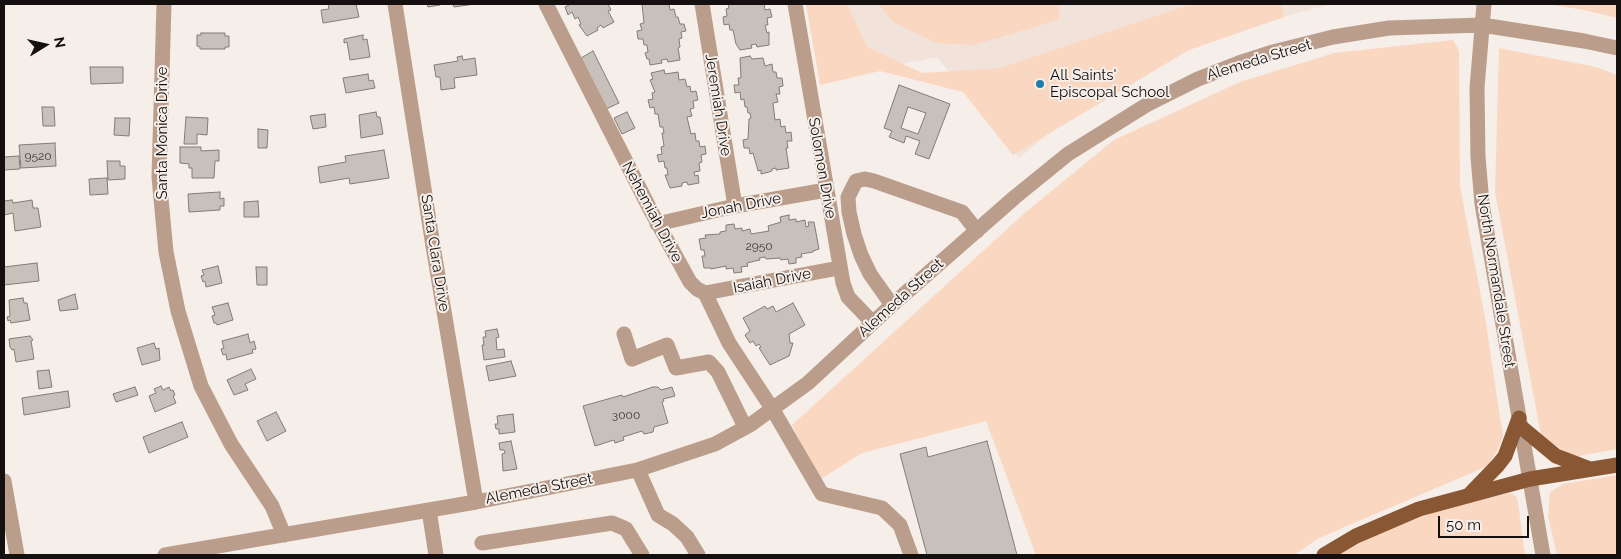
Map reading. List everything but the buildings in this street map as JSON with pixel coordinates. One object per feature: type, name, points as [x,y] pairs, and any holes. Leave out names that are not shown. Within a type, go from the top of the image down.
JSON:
[{"type":"main road","points":[[1469,495],[1505,456],[1520,422],[1556,456],[1591,469]]},
{"type":"main road","points":[[1324,555],[1356,536],[1419,509],[1530,478],[1617,465]]},
{"type":"street","name":"Santa Monica Drive","points":[[164,4],[159,177],[166,252],[178,311],[201,386],[231,444],[272,506],[284,535]]},
{"type":"street","name":"Santa Clara Drive","points":[[395,4],[476,502]]},
{"type":"street","name":"Nehemiah Drive","points":[[546,4],[658,224],[690,282],[705,294],[730,343],[773,410],[822,494],[882,508],[900,525],[911,555]]},
{"type":"street","name":"Jeremiah Drive","points":[[702,4],[735,206]]},
{"type":"street","name":"Solomon Drive","points":[[795,4],[839,268],[848,298],[872,322]]},
{"type":"street","name":"North Normandale Street","points":[[1484,4],[1477,88],[1478,157],[1482,204],[1543,555]]},
{"type":"street","name":"Alemeda Street","points":[[165,555],[250,548],[284,535],[476,502],[638,470],[715,444],[773,410],[831,364],[872,322],[1068,154],[1148,104],[1198,79],[1239,63],[1273,52],[1333,38],[1389,28],[1482,24],[1584,40],[1617,48]]},
{"type":"street","points":[[892,305],[870,274],[854,234],[848,212],[848,197],[856,181],[874,180],[962,212],[977,231]]},
{"type":"street","name":"Jonah Drive","points":[[658,224],[735,206],[826,190]]},
{"type":"street","name":"Isaiah Drive","points":[[705,294],[839,268]]},
{"type":"street","points":[[624,334],[632,359],[667,345],[676,368],[709,362],[718,372],[745,427]]},
{"type":"street","points":[[638,470],[658,515],[673,524],[687,537],[698,555]]},
{"type":"street","points":[[4,481],[16,555]]},
{"type":"street","points":[[429,510],[436,555]]},
{"type":"street","points":[[482,543],[612,523],[626,529],[642,555]]},
{"type":"shaded area","points":[[806,4],[847,4],[867,47],[922,73],[1001,68],[1192,4],[1281,4],[1284,17],[1189,50],[1013,155],[963,92],[880,71],[820,85]]},
{"type":"shaded area","name":"All Saints' Episcopal School","points":[[810,4],[1332,4],[1257,23],[1182,51],[1053,130],[1019,158],[937,57],[824,79]]},
{"type":"shaded area","points":[[879,4],[1059,4],[1059,20],[973,45],[936,43],[893,22]]},
{"type":"shaded area","points":[[1547,4],[1617,4],[1617,18],[1584,10]]},
{"type":"shaded area","points":[[1453,40],[1459,51],[1460,186],[1486,323],[1503,437],[1490,465],[1319,538],[1294,555],[1036,555],[986,421],[862,453],[819,480],[792,425],[1027,211],[1114,140],[1240,82],[1334,53]]},
{"type":"shaded area","points":[[1499,48],[1596,67],[1617,75],[1617,449],[1573,457],[1541,435],[1495,192]]},
{"type":"shaded area","points":[[1617,475],[1617,555],[1557,555],[1548,516],[1550,492],[1563,484]]},
{"type":"shaded area","points":[[1509,493],[1516,496],[1518,502],[1525,555],[1339,555],[1372,536],[1436,511]]},
{"type":"place","name":"All Saints' Episcopal School","points":[[1040,84]]}]
